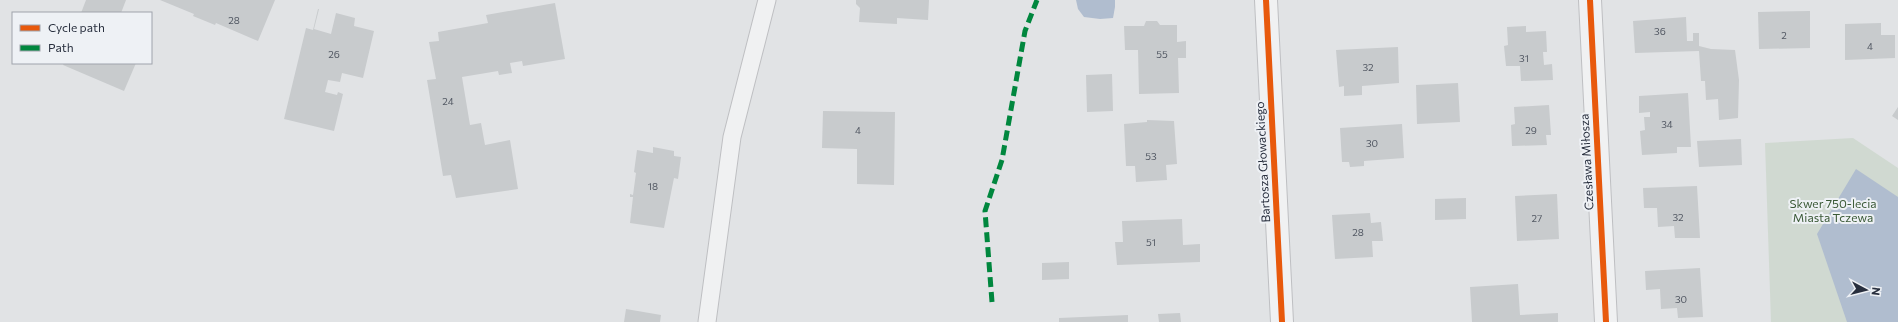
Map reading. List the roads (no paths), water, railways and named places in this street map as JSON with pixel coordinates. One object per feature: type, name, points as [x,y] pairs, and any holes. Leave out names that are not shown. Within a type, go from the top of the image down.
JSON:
[{"type":"street","name":"Bartosza Głowackiego","points":[[1266,0],[1282,322]]},
{"type":"street","name":"Czesława Miłosza","points":[[1590,0],[1606,322]]},
{"type":"lane","points":[[707,322],[732,137],[767,0]]},
{"type":"water","points":[[1076,0],[1115,0],[1113,18],[1100,19],[1084,17],[1078,9]]},
{"type":"water","points":[[1856,169],[1898,197],[1898,322],[1847,322],[1817,234]]},
{"type":"park label","name":"Skwer 750-lecia Miasta Tczewa","points":[[1833,211]]}]
